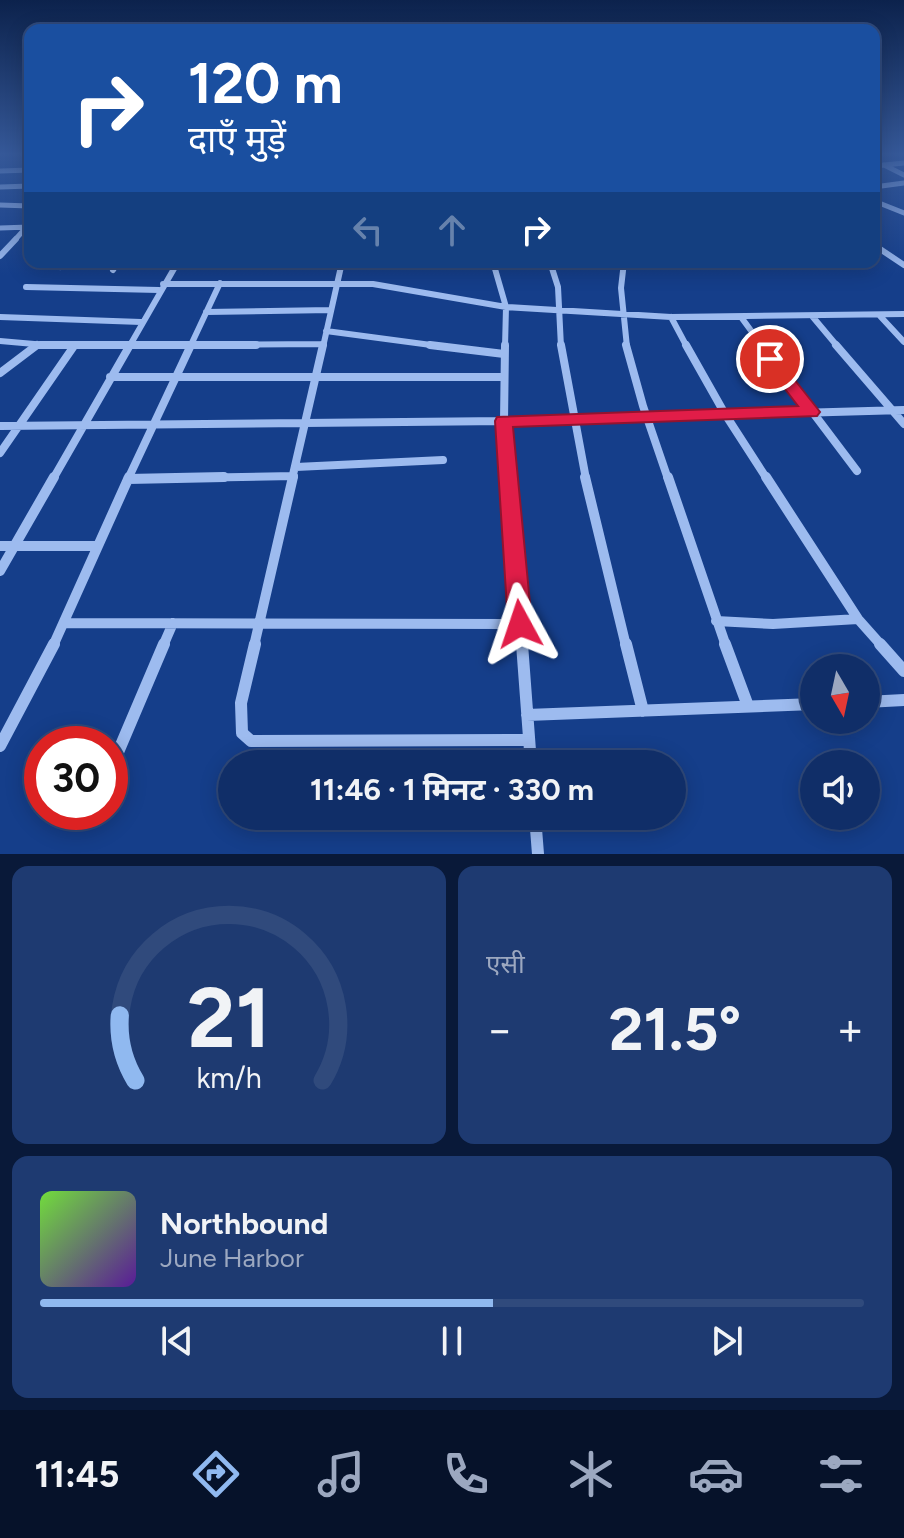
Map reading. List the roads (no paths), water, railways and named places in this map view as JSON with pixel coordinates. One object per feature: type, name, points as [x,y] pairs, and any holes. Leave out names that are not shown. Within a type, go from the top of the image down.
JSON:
[{"type":"street","points":[[880,203],[904,213]]},
{"type":"street","points":[[0,205],[24,206]]},
{"type":"street","points":[[0,228],[24,226]]},
{"type":"street","points":[[0,256],[24,231]]},
{"type":"street","points":[[880,249],[904,265]]},
{"type":"street","points":[[0,571],[174,268]]},
{"type":"street","points":[[276,283],[282,268]]},
{"type":"street","points":[[341,268],[240,711],[242,733],[251,741],[529,740]]},
{"type":"street","points":[[495,268],[506,307],[504,421],[530,750]]},
{"type":"street","points":[[552,268],[559,284],[562,361],[643,711]]},
{"type":"street","points":[[624,268],[623,315],[627,342],[648,417],[716,621],[748,706]]},
{"type":"street","points":[[0,746],[65,623],[97,546],[220,283]]},
{"type":"street","points":[[26,287],[338,283],[395,287],[506,307],[623,315],[741,317],[904,314]]},
{"type":"street","points":[[206,312],[331,310]]},
{"type":"street","points":[[812,316],[904,424]]},
{"type":"street","points":[[880,316],[904,342]]},
{"type":"street","points":[[0,317],[141,322]]},
{"type":"street","points":[[671,317],[725,414],[858,619],[904,671]]},
{"type":"street","points":[[741,317],[857,471]]},
{"type":"street","points":[[326,331],[504,354]]},
{"type":"street","points":[[0,341],[74,346],[323,344]]},
{"type":"street","points":[[0,373],[37,345]]},
{"type":"street","points":[[0,453],[74,346]]},
{"type":"street","points":[[110,377],[503,377]]},
{"type":"street","points":[[0,426],[154,422],[504,421],[904,410]]},
{"type":"street","points":[[128,479],[295,472],[443,460]]},
{"type":"street","points":[[0,546],[97,546]]},
{"type":"street","points":[[716,621],[773,624],[858,619]]},
{"type":"street","points":[[65,623],[520,624]]},
{"type":"street","points":[[128,729],[173,623]]},
{"type":"street","points":[[880,701],[904,700]]},
{"type":"street","points":[[527,715],[800,704]]},
{"type":"street","points":[[536,830],[538,854]]}]
